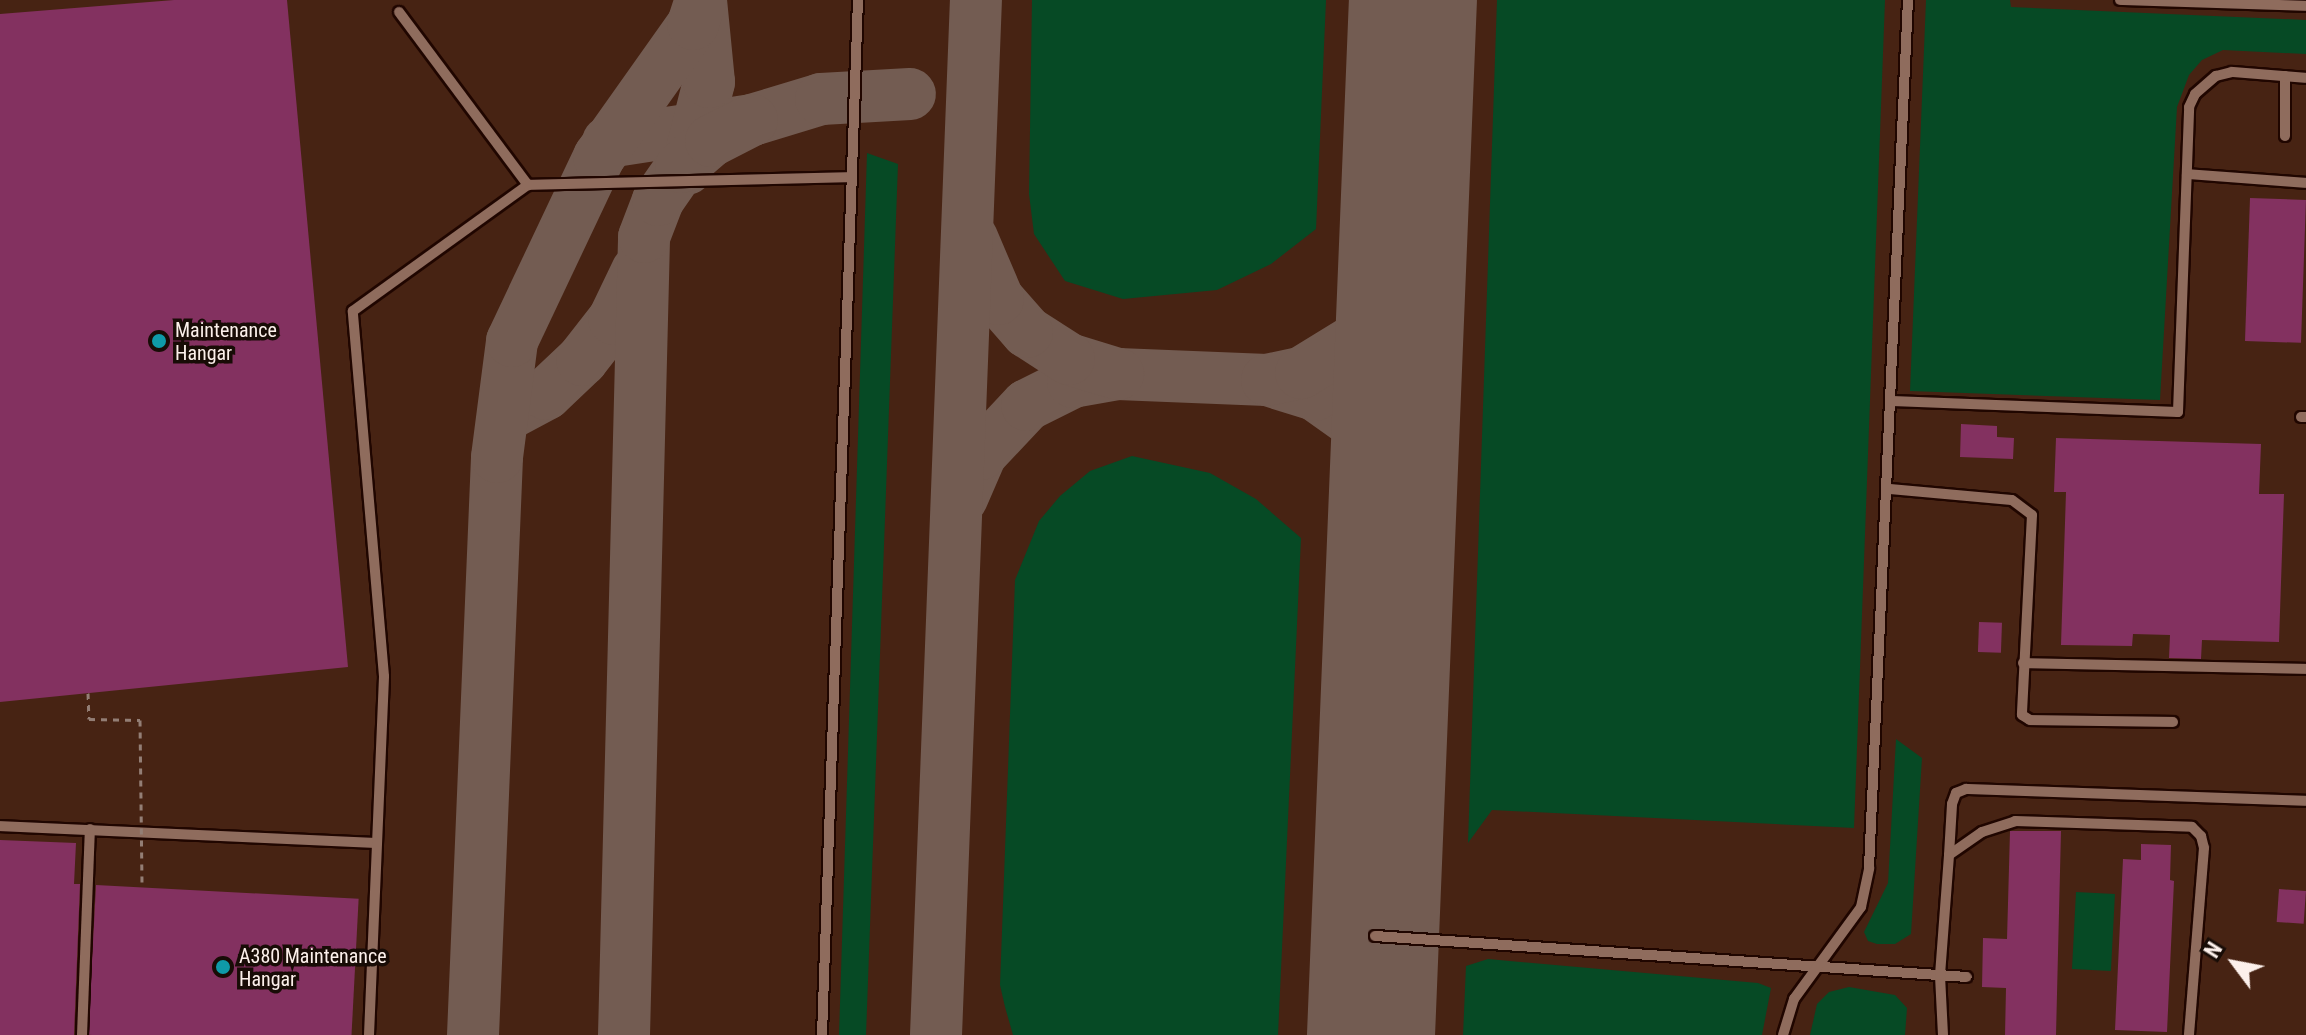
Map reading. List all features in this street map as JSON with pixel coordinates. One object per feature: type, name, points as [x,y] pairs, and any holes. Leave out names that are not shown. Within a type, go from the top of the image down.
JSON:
[{"type":"lane","points":[[822,1035],[858,0]]},
{"type":"lane","points":[[1783,1035],[1794,999],[1861,907],[1869,868],[1890,489],[1908,0]]},
{"type":"lane","points":[[2120,0],[2306,6]]},
{"type":"lane","points":[[399,12],[528,185]]},
{"type":"lane","points":[[1892,401],[2178,412],[2189,107],[2195,94],[2216,76],[2232,72],[2306,78]]},
{"type":"lane","points":[[2285,76],[2285,136]]},
{"type":"lane","points":[[2187,174],[2306,183]]},
{"type":"lane","points":[[369,1035],[384,676],[353,311],[528,185],[851,177]]},
{"type":"lane","points":[[1890,489],[2012,500],[2032,515],[2019,706],[2030,720],[2173,722]]},
{"type":"lane","points":[[2023,663],[2306,669]]},
{"type":"lane","points":[[1943,1035],[1940,975],[1952,804],[1956,793],[1966,789],[2306,801]]},
{"type":"lane","points":[[1949,855],[1982,832],[2015,821],[2192,827],[2204,848],[2189,1035]]},
{"type":"lane","points":[[0,826],[377,843]]},
{"type":"lane","points":[[82,1035],[90,829]]},
{"type":"lane","points":[[1375,936],[1967,977]]},
{"type":"path","points":[[88,693],[89,719],[140,720],[142,884]]},
{"type":"shaded area","points":[[0,0],[2306,0],[2306,1035],[0,1035]]},
{"type":"green space","points":[[1032,0],[1326,0],[1316,229],[1271,264],[1217,290],[1123,299],[1065,281],[1034,234],[1029,194]]},
{"type":"green space","points":[[1497,0],[1885,0],[1854,828],[1492,810],[1468,843]]},
{"type":"green space","points":[[1926,0],[2010,0],[2011,7],[2306,20],[2306,54],[2223,50],[2202,60],[2189,75],[2177,107],[2160,400],[1910,391]]},
{"type":"green space","points":[[867,153],[898,164],[866,1035],[839,1035]]},
{"type":"green space","points":[[1132,456],[1210,473],[1256,499],[1301,538],[1278,1035],[1013,1035],[1005,1007],[1000,985],[1015,580],[1039,521],[1060,496],[1090,471]]},
{"type":"green space","points":[[1896,739],[1922,758],[1911,934],[1895,944],[1877,944],[1868,941],[1864,932],[1888,883]]},
{"type":"green space","points":[[2076,892],[2115,894],[2111,971],[2072,969]]},
{"type":"green space","points":[[1488,959],[1758,983],[1771,988],[1762,1035],[1463,1035],[1466,966]]},
{"type":"green space","points":[[1849,987],[1895,995],[1907,1008],[1905,1035],[1810,1035],[1817,1004],[1829,992]]},
{"type":"building","name":"Maintenance Hangar","points":[[174,0],[287,0],[348,667],[0,702],[0,14]]},
{"type":"building","points":[[2250,198],[2306,200],[2301,343],[2245,341]]},
{"type":"building","points":[[1961,424],[1997,426],[1997,437],[2014,438],[2013,459],[1960,457]]},
{"type":"building","points":[[2056,438],[2261,444],[2259,494],[2284,494],[2279,642],[2202,640],[2201,659],[2169,658],[2170,635],[2133,634],[2132,646],[2061,645],[2066,492],[2054,492]]},
{"type":"building","points":[[1979,622],[2002,623],[2001,653],[1978,652]]},
{"type":"building","points":[[2010,831],[2061,831],[2056,1035],[2005,1035],[2006,988],[1982,987],[1983,938],[2007,939]]},
{"type":"building","points":[[0,840],[76,843],[74,884],[80,884],[74,1035],[0,1035]]},
{"type":"building","points":[[2141,844],[2171,845],[2170,880],[2174,881],[2167,1032],[2115,1030],[2123,859],[2141,860]]},
{"type":"building","name":"A380 Maintenance Hangar","points":[[96,885],[359,899],[351,1035],[88,1035]]},
{"type":"building","points":[[2279,889],[2306,891],[2304,924],[2277,922]]},
{"type":"taxiway","points":[[687,169],[709,82],[701,0]]},
{"type":"taxiway","points":[[473,1035],[497,457],[512,341],[599,157],[693,24],[701,0]]},
{"type":"taxiway","points":[[936,1035],[976,0]]},
{"type":"taxiway","points":[[608,142],[752,120],[821,99],[910,94]]},
{"type":"taxiway","points":[[624,1035],[644,237],[658,200],[681,167],[711,141],[752,120]]},
{"type":"taxiway","points":[[962,498],[981,454],[1027,405],[1073,382],[1118,374],[1069,359],[1027,332],[998,299],[972,238]]},
{"type":"taxiway","points":[[1393,521],[1381,476],[1356,424],[1315,395],[1267,380],[1301,373],[1366,333],[1392,287],[1404,251]]},
{"type":"taxiway","points":[[509,414],[546,394],[582,360],[614,319],[637,271]]},
{"type":"taxiway","points":[[1118,374],[1267,380]]},
{"type":"runway","points":[[1371,1035],[1413,0]]},
{"type":"place","name":"Maintenance Hangar","points":[[159,341]]},
{"type":"place","name":"A380 Maintenance Hangar","points":[[223,967]]}]
